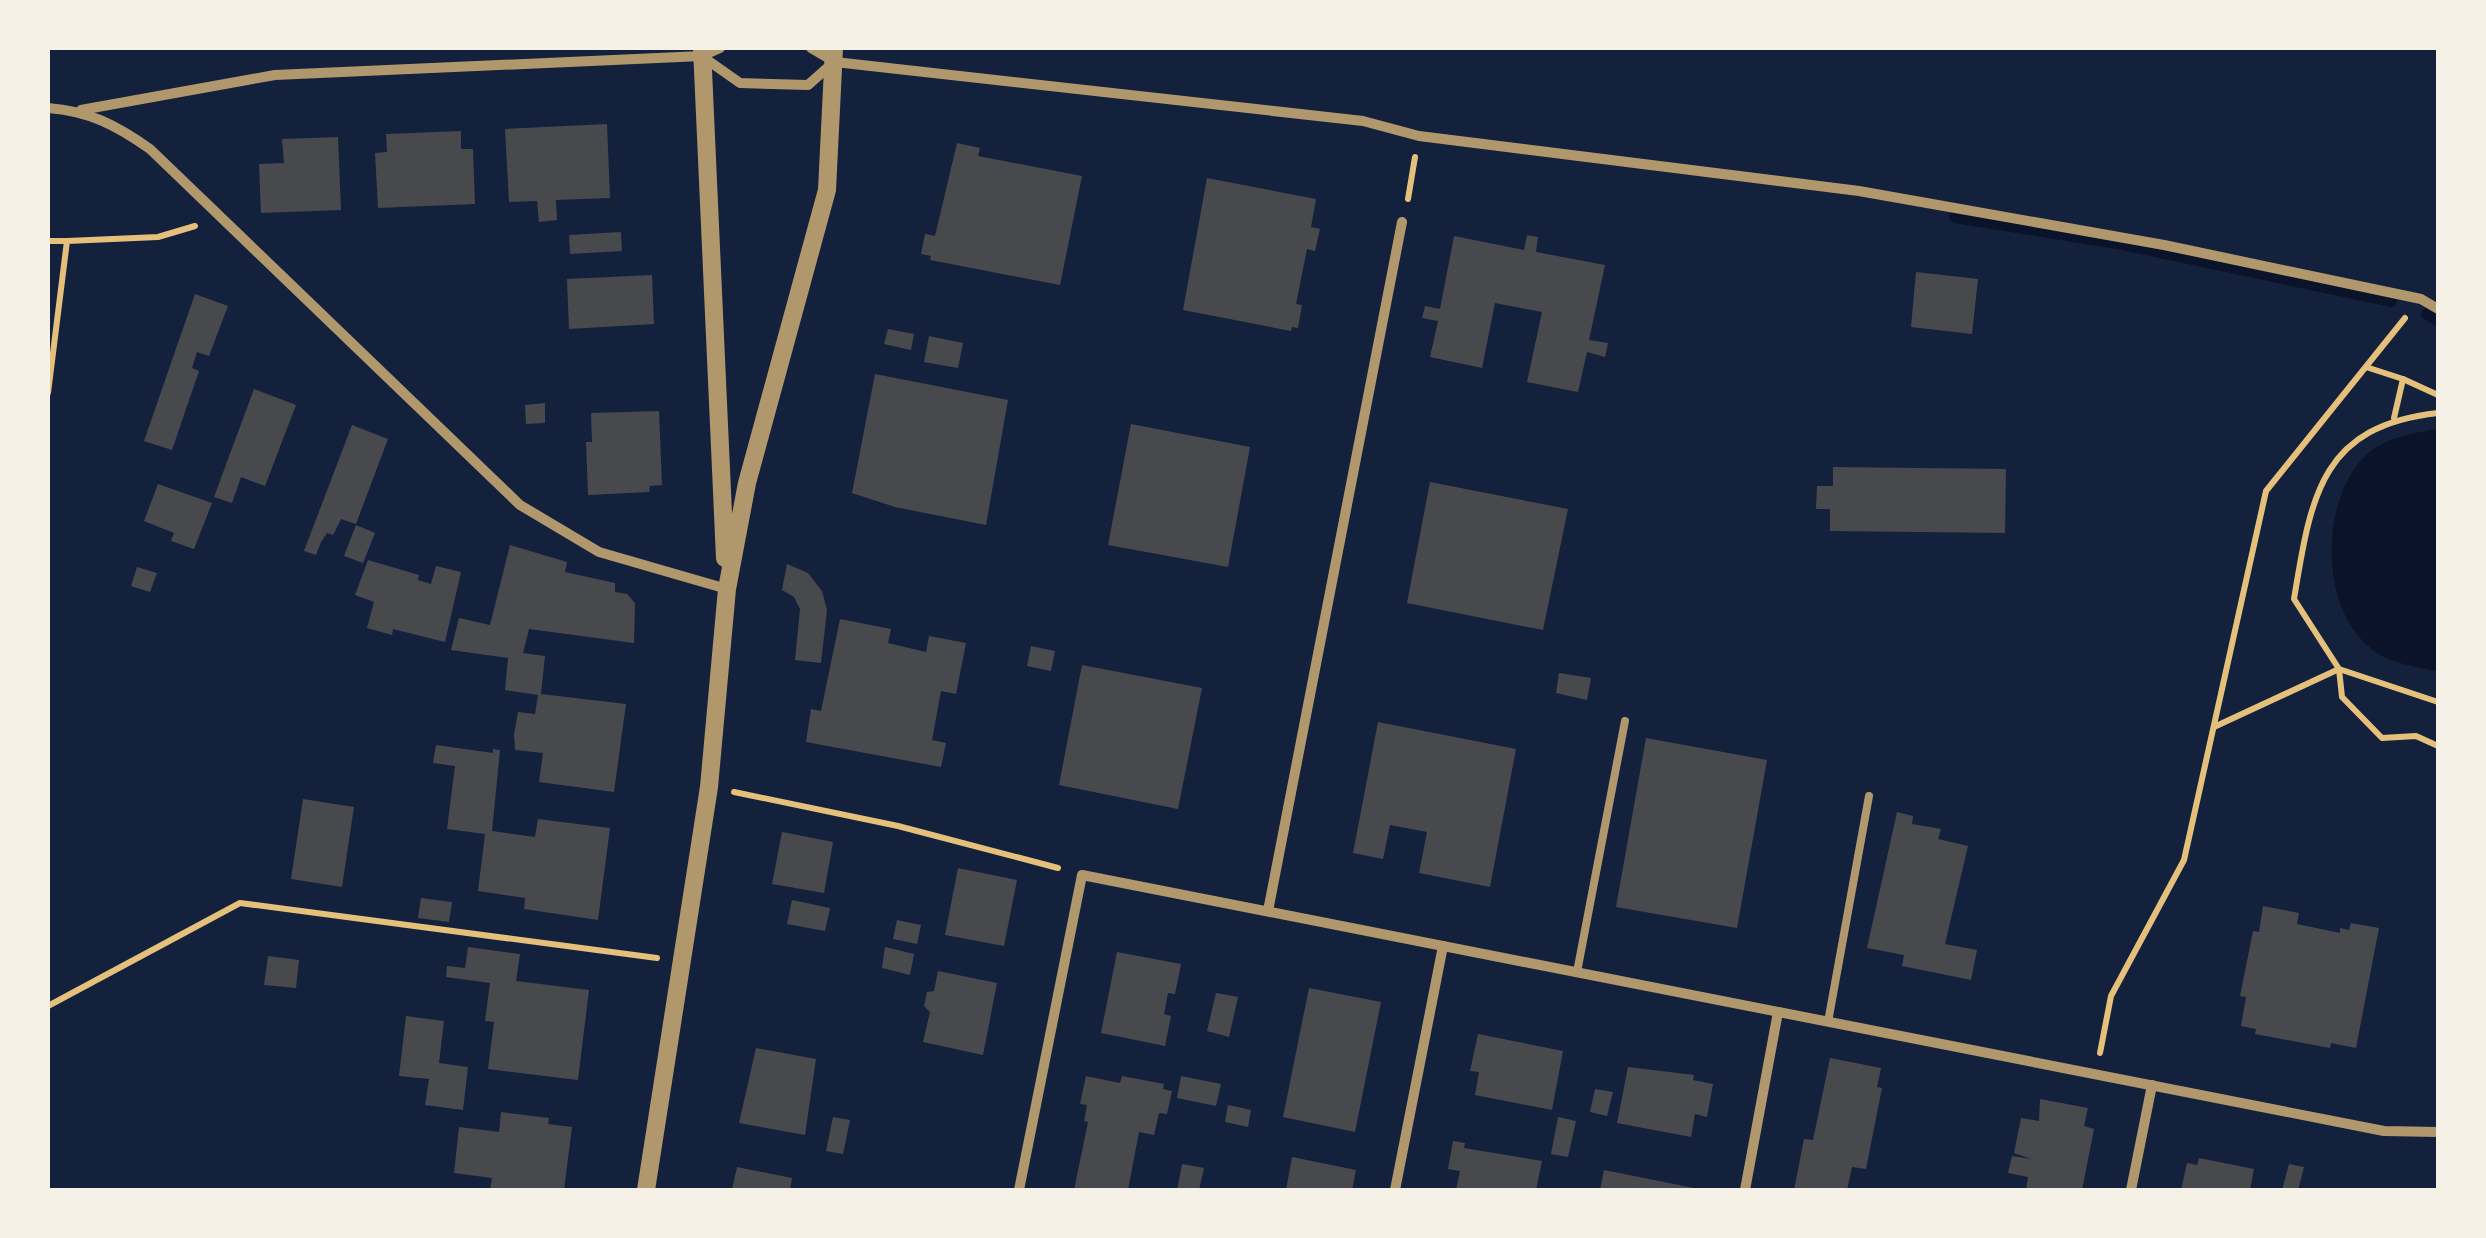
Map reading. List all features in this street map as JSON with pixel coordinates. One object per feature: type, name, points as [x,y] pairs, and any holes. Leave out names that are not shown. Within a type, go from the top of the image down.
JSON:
[{"type":"street","points":[[48,108],[80,110],[276,74],[720,48]]},
{"type":"street","points":[[811,48],[1363,121],[1418,136],[1859,191],[2164,245],[2421,299],[2438,309]]},
{"type":"street","points":[[702,52],[740,83],[808,85],[834,54]]},
{"type":"street","points":[[702,52],[727,589]]},
{"type":"street","points":[[646,1190],[708,787],[727,589],[747,482],[827,190],[834,54]]},
{"type":"street","points":[[80,110],[118,126],[150,149],[520,505],[599,552],[727,589]]},
{"type":"street","points":[[1268,912],[1402,222]]},
{"type":"street","points":[[1019,1190],[1082,875],[2384,1130],[2438,1132]]},
{"type":"street","points":[[1395,1190],[1443,946]]},
{"type":"street","points":[[1745,1190],[1778,1012]]},
{"type":"street","points":[[2131,1190],[2152,1086]]},
{"type":"lane","points":[[1578,972],[1624,721]]},
{"type":"lane","points":[[1828,1022],[1869,796]]},
{"type":"path","points":[[1402,222],[1418,136]]},
{"type":"path","points":[[48,241],[158,237],[188,230],[218,214]]},
{"type":"path","points":[[48,393],[51,344],[67,240]]},
{"type":"path","points":[[2096,1074],[2111,996],[2184,860],[2266,492],[2421,299]]},
{"type":"path","points":[[2366,367],[2438,395]]},
{"type":"path","points":[[2394,418],[2403,379]]},
{"type":"path","points":[[2438,413],[2394,418],[2345,447],[2309,510],[2294,599],[2339,669],[2342,697],[2382,738],[2416,736],[2438,746]]},
{"type":"path","points":[[2214,728],[2339,669],[2438,702]]},
{"type":"path","points":[[708,787],[898,826],[1082,875]]},
{"type":"path","points":[[48,1006],[240,903],[650,956],[680,965]]},
{"type":"water","points":[[2438,429],[2438,672],[2386,658],[2364,642],[2348,621],[2337,595],[2332,537],[2337,508],[2361,460],[2387,442]]},
{"type":"building","points":[[607,124],[610,198],[556,200],[557,220],[539,222],[537,201],[509,202],[505,129]]},
{"type":"building","points":[[461,131],[461,149],[473,149],[475,204],[378,208],[375,153],[387,152],[386,134]]},
{"type":"building","points":[[338,137],[341,210],[261,213],[259,164],[284,163],[282,139]]},
{"type":"building","points":[[957,143],[980,148],[978,156],[1082,176],[1060,285],[930,260],[931,256],[921,254],[925,234],[935,236]]},
{"type":"building","points":[[1207,178],[1316,199],[1311,227],[1320,229],[1315,251],[1307,249],[1296,304],[1302,305],[1298,328],[1292,327],[1291,331],[1183,310]]},
{"type":"building","points":[[621,232],[622,251],[570,254],[569,235]]},
{"type":"building","points":[[1527,235],[1538,237],[1536,252],[1605,265],[1589,340],[1608,343],[1605,357],[1587,352],[1578,392],[1527,382],[1542,312],[1495,303],[1482,368],[1430,357],[1438,321],[1422,318],[1425,306],[1440,309],[1454,236],[1524,250]]},
{"type":"building","points":[[1916,272],[1978,279],[1972,334],[1911,327]]},
{"type":"building","points":[[652,275],[654,324],[569,329],[567,279]]},
{"type":"building","points":[[195,294],[228,306],[209,356],[197,352],[192,368],[199,371],[172,450],[144,441]]},
{"type":"building","points":[[888,329],[914,334],[911,350],[884,344]]},
{"type":"building","points":[[929,336],[963,343],[958,368],[924,362]]},
{"type":"building","points":[[875,374],[1008,400],[986,525],[895,507],[852,493]]},
{"type":"building","points":[[254,389],[296,405],[265,486],[241,477],[232,503],[214,497]]},
{"type":"building","points":[[545,403],[545,423],[526,424],[525,405]]},
{"type":"building","points":[[659,411],[662,485],[650,486],[649,492],[588,495],[586,442],[592,442],[591,413]]},
{"type":"building","points":[[1131,424],[1250,447],[1228,567],[1108,545]]},
{"type":"building","points":[[352,425],[388,439],[356,524],[341,519],[333,535],[327,533],[316,555],[304,551]]},
{"type":"building","points":[[1833,467],[2006,469],[2005,533],[1830,531],[1830,509],[1816,509],[1817,486],[1833,486]]},
{"type":"building","points":[[1430,482],[1568,509],[1543,630],[1407,603]]},
{"type":"building","points":[[158,484],[212,503],[194,549],[171,541],[174,533],[144,521]]},
{"type":"building","points":[[356,525],[375,533],[363,563],[344,556]]},
{"type":"building","points":[[510,545],[567,562],[565,572],[615,583],[615,592],[627,594],[635,603],[634,643],[529,629],[523,653],[545,656],[541,694],[626,704],[614,792],[539,782],[543,753],[515,750],[514,735],[518,712],[535,714],[538,695],[505,690],[508,658],[451,650],[459,618],[490,625]]},
{"type":"building","points":[[368,560],[419,575],[418,580],[431,584],[436,566],[461,572],[445,642],[393,629],[392,635],[367,628],[374,602],[355,595]]},
{"type":"building","points":[[787,564],[808,573],[822,591],[827,610],[821,663],[795,660],[800,609],[794,597],[782,590]]},
{"type":"building","points":[[137,567],[157,573],[150,592],[131,586]]},
{"type":"building","points":[[840,619],[891,629],[888,643],[926,652],[929,636],[966,643],[956,694],[941,691],[932,740],[946,743],[941,767],[806,742],[811,709],[821,711]]},
{"type":"building","points":[[1031,646],[1055,651],[1051,671],[1027,666]]},
{"type":"building","points":[[1082,665],[1202,688],[1178,809],[1059,785]]},
{"type":"building","points":[[1559,673],[1591,678],[1587,700],[1556,693]]},
{"type":"building","points":[[1378,722],[1516,749],[1490,887],[1419,873],[1427,832],[1390,825],[1383,859],[1353,853]]},
{"type":"building","points":[[1646,738],[1767,760],[1737,928],[1616,907]]},
{"type":"building","points":[[436,745],[493,753],[493,749],[500,750],[492,831],[535,837],[538,819],[610,828],[598,920],[524,909],[525,898],[478,891],[485,834],[447,829],[455,766],[433,763]]},
{"type":"building","points":[[303,799],[354,807],[342,887],[291,879]]},
{"type":"building","points":[[1897,812],[1913,816],[1912,824],[1941,829],[1938,839],[1968,846],[1945,944],[1977,950],[1971,980],[1902,966],[1904,955],[1867,948]]},
{"type":"building","points":[[782,832],[833,842],[824,893],[772,884]]},
{"type":"building","points":[[958,868],[1017,880],[1004,946],[945,935]]},
{"type":"building","points":[[421,898],[452,902],[449,922],[418,918]]},
{"type":"building","points":[[792,900],[830,908],[825,931],[787,924]]},
{"type":"building","points":[[2263,906],[2299,913],[2297,924],[2340,933],[2340,928],[2349,930],[2351,923],[2379,928],[2356,1048],[2331,1043],[2330,1048],[2255,1034],[2256,1029],[2241,1026],[2246,997],[2240,996],[2253,931],[2259,932]]},
{"type":"building","points":[[897,920],[921,925],[917,944],[893,939]]},
{"type":"building","points":[[468,947],[520,954],[516,981],[589,990],[578,1080],[488,1069],[494,1022],[485,1021],[490,983],[446,977],[447,966],[465,968]]},
{"type":"building","points":[[885,947],[914,954],[910,975],[882,968]]},
{"type":"building","points":[[1117,952],[1181,964],[1175,994],[1168,993],[1164,1014],[1171,1016],[1165,1046],[1101,1033]]},
{"type":"building","points":[[268,956],[299,960],[296,988],[264,985]]},
{"type":"building","points":[[938,971],[997,983],[983,1055],[923,1042],[930,1012],[924,1006],[927,992],[934,991]]},
{"type":"building","points":[[1309,988],[1381,1002],[1355,1132],[1283,1117]]},
{"type":"building","points":[[1216,993],[1238,997],[1229,1037],[1207,1031]]},
{"type":"building","points":[[406,1016],[444,1021],[439,1063],[468,1067],[463,1110],[425,1105],[429,1079],[399,1076]]},
{"type":"building","points":[[1478,1034],[1563,1051],[1552,1110],[1475,1095],[1479,1072],[1470,1071]]},
{"type":"building","points":[[756,1048],[816,1059],[805,1135],[739,1123]]},
{"type":"building","points":[[1830,1058],[1881,1068],[1877,1087],[1882,1088],[1866,1169],[1852,1167],[1847,1190],[1794,1190],[1804,1139],[1813,1140]]},
{"type":"building","points":[[1628,1067],[1694,1075],[1693,1080],[1713,1084],[1707,1117],[1695,1114],[1691,1137],[1617,1123]]},
{"type":"building","points":[[1086,1076],[1120,1083],[1122,1076],[1164,1084],[1163,1089],[1172,1091],[1167,1114],[1159,1113],[1154,1135],[1139,1132],[1128,1190],[1074,1190],[1088,1122],[1084,1121],[1087,1105],[1080,1104]]},
{"type":"building","points":[[1181,1076],[1221,1084],[1216,1106],[1177,1098]]},
{"type":"building","points":[[1595,1089],[1613,1092],[1607,1116],[1590,1112]]},
{"type":"building","points":[[2040,1099],[2088,1108],[2084,1126],[2094,1129],[2082,1190],[2026,1190],[2028,1177],[2008,1173],[2012,1156],[2031,1159],[2014,1153],[2021,1118],[2039,1121]]},
{"type":"building","points":[[1228,1105],[1251,1110],[1248,1127],[1225,1122]]},
{"type":"building","points":[[501,1112],[549,1118],[548,1124],[572,1127],[564,1190],[490,1190],[492,1178],[454,1173],[459,1127],[499,1132]]},
{"type":"building","points":[[833,1117],[850,1120],[843,1154],[826,1151]]},
{"type":"building","points":[[1558,1117],[1576,1121],[1568,1157],[1551,1154]]},
{"type":"building","points":[[1453,1141],[1465,1143],[1464,1148],[1542,1161],[1536,1190],[1456,1190],[1460,1171],[1448,1169]]},
{"type":"building","points":[[1292,1157],[1356,1170],[1352,1190],[1286,1190]]},
{"type":"building","points":[[2199,1158],[2254,1169],[2250,1190],[2181,1190],[2187,1163],[2197,1165]]},
{"type":"building","points":[[1182,1164],[1204,1168],[1199,1190],[1177,1190]]},
{"type":"building","points":[[2289,1164],[2304,1167],[2298,1190],[2282,1190]]},
{"type":"building","points":[[737,1167],[792,1178],[790,1190],[732,1190]]},
{"type":"building","points":[[1604,1170],[1699,1189],[1699,1190],[1600,1190]]},
{"type":"waterway","points":[[1955,217],[2117,243],[2391,301]]},
{"type":"waterway","points":[[2427,314],[2438,320]]}]
